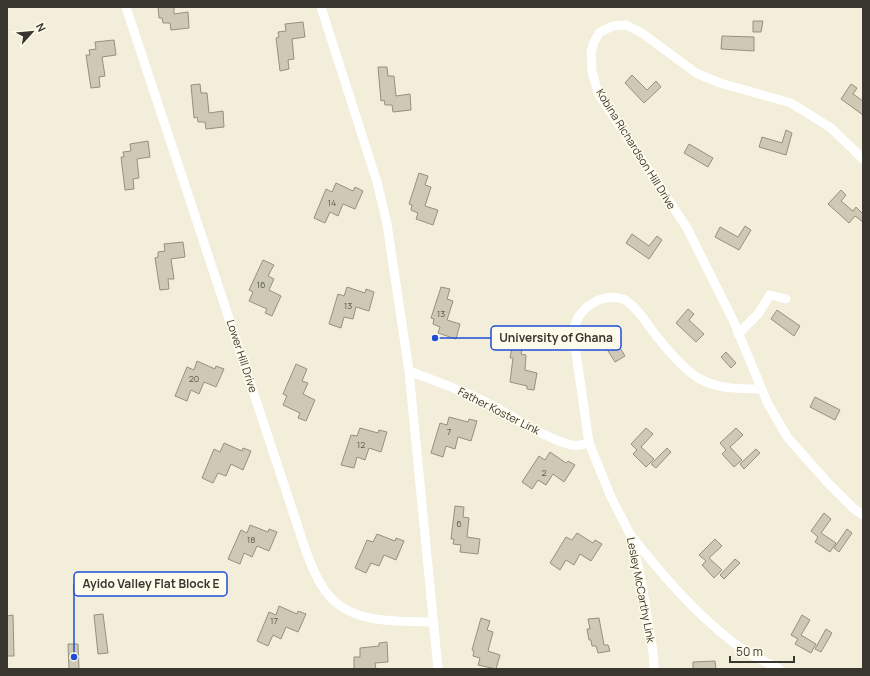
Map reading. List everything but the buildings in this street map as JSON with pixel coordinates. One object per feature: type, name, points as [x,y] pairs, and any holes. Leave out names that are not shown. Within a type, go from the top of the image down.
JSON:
[{"type":"street","name":"Lower Hill Drive","points":[[126,7],[310,562],[326,592],[335,602],[346,610],[359,615],[390,621],[434,622]]},
{"type":"street","points":[[321,7],[378,182],[387,224],[409,371],[438,669]]},
{"type":"street","name":"Kobina Richardson Hill Drive","points":[[863,159],[830,128],[791,103],[720,83],[696,73],[642,33],[626,25],[613,26],[600,32],[594,42],[592,52],[592,71],[598,93],[686,228],[733,320],[768,404],[788,438],[829,484],[853,508],[863,515]]},
{"type":"street","points":[[738,334],[758,314],[770,295],[786,299]]},
{"type":"street","name":"Lesley McCarthy Link","points":[[654,669],[653,652],[641,579],[631,536],[611,497],[589,443],[573,332],[575,322],[583,309],[597,300],[611,297],[624,299],[638,311],[685,368],[699,378],[711,384],[726,388],[761,389]]},
{"type":"street","name":"Father Koster Link","points":[[409,371],[455,388],[486,402],[554,439],[580,446],[589,443]]},
{"type":"street","points":[[631,536],[681,596],[707,620],[734,644],[779,669]]},
{"type":"place","name":"University of Ghana","points":[[435,338]]},
{"type":"place","name":"Ayido Valley Flat Block E","points":[[74,657]]}]
